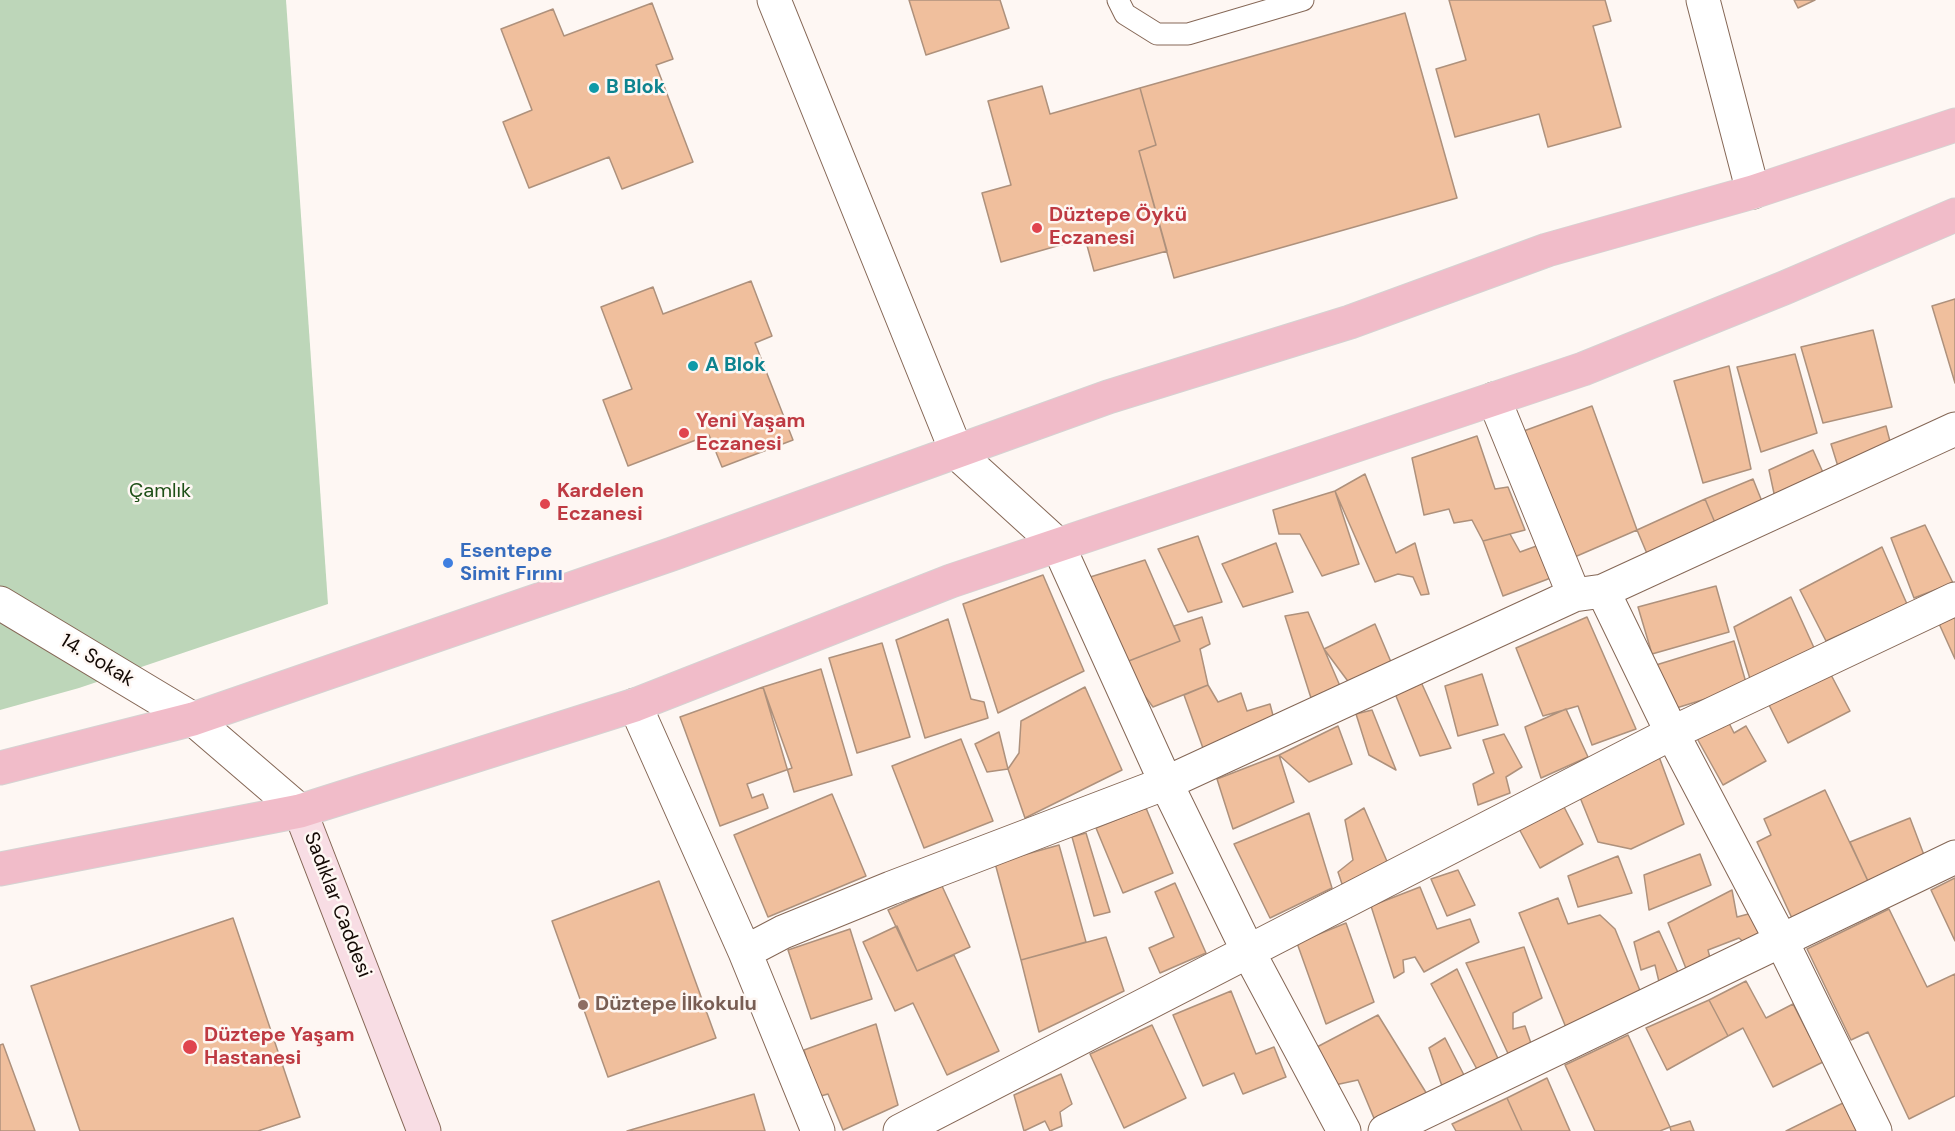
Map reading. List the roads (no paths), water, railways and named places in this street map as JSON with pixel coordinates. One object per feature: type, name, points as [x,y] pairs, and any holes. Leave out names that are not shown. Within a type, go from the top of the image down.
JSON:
[{"type":"main road","points":[[0,768],[193,719],[957,453],[1108,397],[1350,322],[1547,250],[1753,192],[1955,125]]},
{"type":"main road","points":[[0,869],[300,811],[635,705],[951,581],[1604,361],[1955,215]]},
{"type":"main road","name":"Sadıklar Caddesi","points":[[300,811],[424,1131]]},
{"type":"street","points":[[774,0],[957,453],[1058,545],[1166,783],[1249,953],[1344,1131]]},
{"type":"street","points":[[1703,0],[1753,192]]},
{"type":"street","points":[[1494,399],[1589,593],[1672,733],[1781,939],[1875,1131]]},
{"type":"street","points":[[745,952],[783,932],[891,888],[1166,783],[1955,429]]},
{"type":"street","points":[[900,1131],[1672,733],[1955,598]]},
{"type":"street","name":"14. Sokak","points":[[0,603],[193,719]]},
{"type":"street","points":[[635,705],[745,952],[818,1131]]},
{"type":"street","name":"Sadıklar Caddesi","points":[[193,719],[300,811]]},
{"type":"street","points":[[1386,1131],[1955,857]]},
{"type":"lane","points":[[1118,0],[1125,14],[1157,34],[1188,34],[1303,0]]},
{"type":"place","name":"B Blok","points":[[594,88]]},
{"type":"place","name":"Düztepe Öykü Eczanesi","points":[[1037,228]]},
{"type":"place","name":"A Blok","points":[[693,366]]},
{"type":"place","name":"Yeni Yaşam Eczanesi","points":[[684,433]]},
{"type":"place","name":"Kardelen Eczanesi","points":[[545,504]]},
{"type":"place","name":"Esentepe Simit Fırını","points":[[448,563]]},
{"type":"place","name":"Düztepe İlkokulu","points":[[583,1005]]},
{"type":"place","name":"Düztepe Yaşam Hastanesi","points":[[190,1047]]},
{"type":"park label","name":"Çamlık","points":[[160,492]]}]
